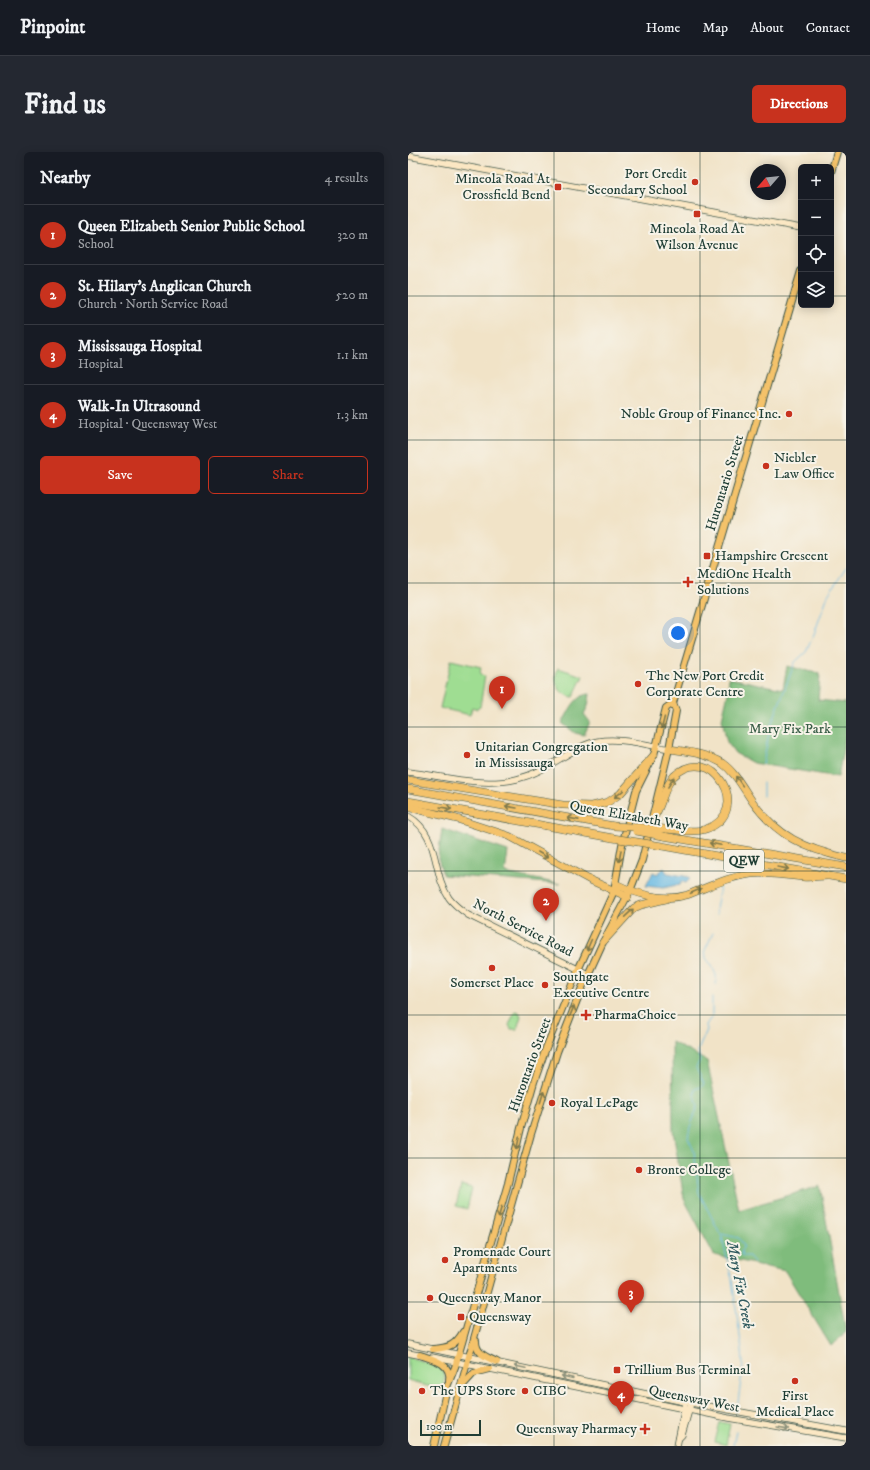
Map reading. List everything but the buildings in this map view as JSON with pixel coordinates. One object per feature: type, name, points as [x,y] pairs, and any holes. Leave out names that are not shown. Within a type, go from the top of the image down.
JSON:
[{"type":"highway","points":[[669,749],[707,756],[723,764],[736,776],[761,814],[790,839],[823,853],[846,858]]},
{"type":"highway","points":[[408,780],[563,804],[592,806],[608,802],[620,794],[654,755]]},
{"type":"highway","points":[[654,817],[659,810],[669,784],[680,772],[689,768],[703,767],[720,776],[726,786],[728,797],[727,807],[719,821],[704,830],[665,832]]},
{"type":"highway","name":"Queen Elizabeth Way","points":[[408,789],[614,826],[665,832],[846,867]]},
{"type":"highway","name":"Queen Elizabeth Way","points":[[408,801],[846,879]]},
{"type":"highway","points":[[408,807],[457,819],[509,836],[629,894],[673,896],[686,895],[735,876],[756,873],[804,877],[827,876]]},
{"type":"highway","points":[[603,942],[634,908],[641,904],[673,896]]},
{"type":"main road","points":[[833,164],[837,152]]},
{"type":"main road","name":"Hurontario Street","points":[[444,1446],[468,1365],[536,1117],[564,1032],[603,942],[629,894],[642,860],[654,817],[669,749],[676,711],[673,703],[801,272]]},
{"type":"main road","name":"Hurontario Street","points":[[434,1446],[447,1387],[457,1362],[467,1323],[510,1179],[526,1105],[546,1048],[578,970],[615,887],[622,845],[636,791],[654,755],[666,708],[673,703]]},
{"type":"main road","points":[[433,1349],[447,1348],[455,1344],[467,1323]]},
{"type":"main road","points":[[476,1334],[476,1346],[479,1351],[497,1362]]},
{"type":"main road","points":[[420,1355],[440,1362],[446,1367],[450,1375],[447,1387]]},
{"type":"main road","points":[[461,1388],[474,1373],[489,1369]]},
{"type":"street","points":[[408,156],[798,227]]},
{"type":"street","points":[[408,772],[468,781],[497,782],[516,779],[542,770],[584,746],[594,742],[610,740],[669,749]]},
{"type":"street","name":"North Service Road","points":[[408,816],[427,834],[444,889],[455,905],[468,915],[588,974]]},
{"type":"street","points":[[408,1344],[470,1357]]},
{"type":"street","points":[[408,1353],[468,1365]]},
{"type":"street","name":"Queensway West","points":[[470,1357],[689,1403],[846,1431]]},
{"type":"street","name":"Queensway West","points":[[468,1365],[687,1409],[846,1438]]},
{"type":"street","points":[[677,1446],[679,1438],[678,1435],[689,1403]]},
{"type":"green space","points":[[451,660],[481,667],[480,675],[485,676],[480,707],[477,709],[472,707],[470,715],[440,708]]},
{"type":"green space","name":"Mary Fix Park","points":[[787,666],[820,674],[818,700],[846,703],[846,733],[838,777],[753,763],[735,753],[727,742],[722,719],[728,693],[729,678],[783,689]]},
{"type":"green space","points":[[558,668],[583,676],[573,697],[563,693],[558,687],[556,683],[556,673]]},
{"type":"green space","points":[[590,694],[588,706],[584,714],[590,722],[584,735],[575,733],[562,723],[576,700]]},
{"type":"green space","points":[[442,829],[508,851],[505,873],[560,884],[443,875],[438,858]]},
{"type":"green space","points":[[515,1011],[519,1012],[521,1016],[517,1029],[511,1029],[509,1025]]},
{"type":"green space","points":[[672,1042],[707,1061],[739,1210],[820,1186],[846,1332],[831,1346],[785,1271],[714,1255],[684,1199],[673,1130]]},
{"type":"green space","points":[[461,1185],[472,1188],[467,1209],[456,1206]]},
{"type":"green space","points":[[408,1357],[440,1366],[445,1375],[443,1387],[427,1386],[408,1380]]},
{"type":"green space","points":[[720,1422],[730,1424],[726,1445],[715,1442]]},
{"type":"water","points":[[664,868],[667,873],[689,877],[690,879],[686,883],[681,881],[681,884],[663,888],[646,886],[653,872],[657,874]]},
{"type":"waterway","name":"Mary Fix Creek","points":[[763,764],[770,728],[795,662],[806,652],[828,595],[846,568]]},
{"type":"waterway","name":"Mary Fix Creek","points":[[763,783],[763,796]]},
{"type":"waterway","name":"Mary Fix Creek","points":[[717,914],[716,907],[719,886]]},
{"type":"waterway","name":"Mary Fix Creek","points":[[713,933],[705,950],[706,958],[716,975],[716,984]]},
{"type":"waterway","name":"Mary Fix Creek","points":[[712,998],[712,1016],[706,1025],[707,1030],[698,1050],[700,1060],[696,1068],[704,1084],[695,1089],[694,1094],[698,1106],[690,1127],[688,1138],[694,1151],[699,1193],[722,1237],[732,1280],[743,1364],[738,1403]]},
{"type":"waterway","points":[[721,1234],[739,1238],[744,1246],[741,1251],[742,1256],[749,1256],[754,1262]]},
{"type":"waterway","name":"Mary Fix Creek","points":[[733,1446],[736,1431]]},
{"type":"place","name":"Port Credit Secondary School","points":[[695,182]]},
{"type":"place","name":"Mineola Road At Crossfield Bend","points":[[558,187]]},
{"type":"place","name":"Mineola Road At Wilson Avenue","points":[[697,214]]},
{"type":"place","name":"Noble Group of Finance Inc.","points":[[789,414]]},
{"type":"place","name":"Niebler Law Office","points":[[766,466]]},
{"type":"place","name":"Hampshire Crescent","points":[[707,556]]},
{"type":"place","name":"MediOne Health Solutions","points":[[688,582]]},
{"type":"place","name":"The New Port Credit Corporate Centre","points":[[638,684]]},
{"type":"place","name":"Queen Elizabeth Senior Public School","points":[[502,709]]},
{"type":"place","name":"Unitarian Congregation in Mississauga","points":[[467,755]]},
{"type":"place","name":"St. Hilary's Anglican Church","points":[[546,921]]},
{"type":"place","name":"Somerset Place","points":[[492,968]]},
{"type":"place","name":"Southgate Executive Centre","points":[[545,985]]},
{"type":"place","name":"PharmaChoice","points":[[586,1015]]},
{"type":"place","name":"Royal LePage","points":[[552,1103]]},
{"type":"place","name":"Bronte College","points":[[639,1170]]},
{"type":"place","name":"Promenade Court Apartments","points":[[445,1260]]},
{"type":"place","name":"Queensway Manor","points":[[430,1298]]},
{"type":"place","name":"Mississauga Hospital","points":[[631,1313]]},
{"type":"place","name":"Queensway","points":[[461,1317]]},
{"type":"place","name":"Trillium Bus Terminal","points":[[617,1370]]},
{"type":"place","name":"First Medical Place","points":[[795,1381]]},
{"type":"place","name":"The UPS Store","points":[[422,1391]]},
{"type":"place","name":"CIBC","points":[[525,1391]]},
{"type":"place","name":"Walk-In Ultrasound","points":[[621,1414]]},
{"type":"place","name":"Queensway Pharmacy","points":[[645,1429]]}]
